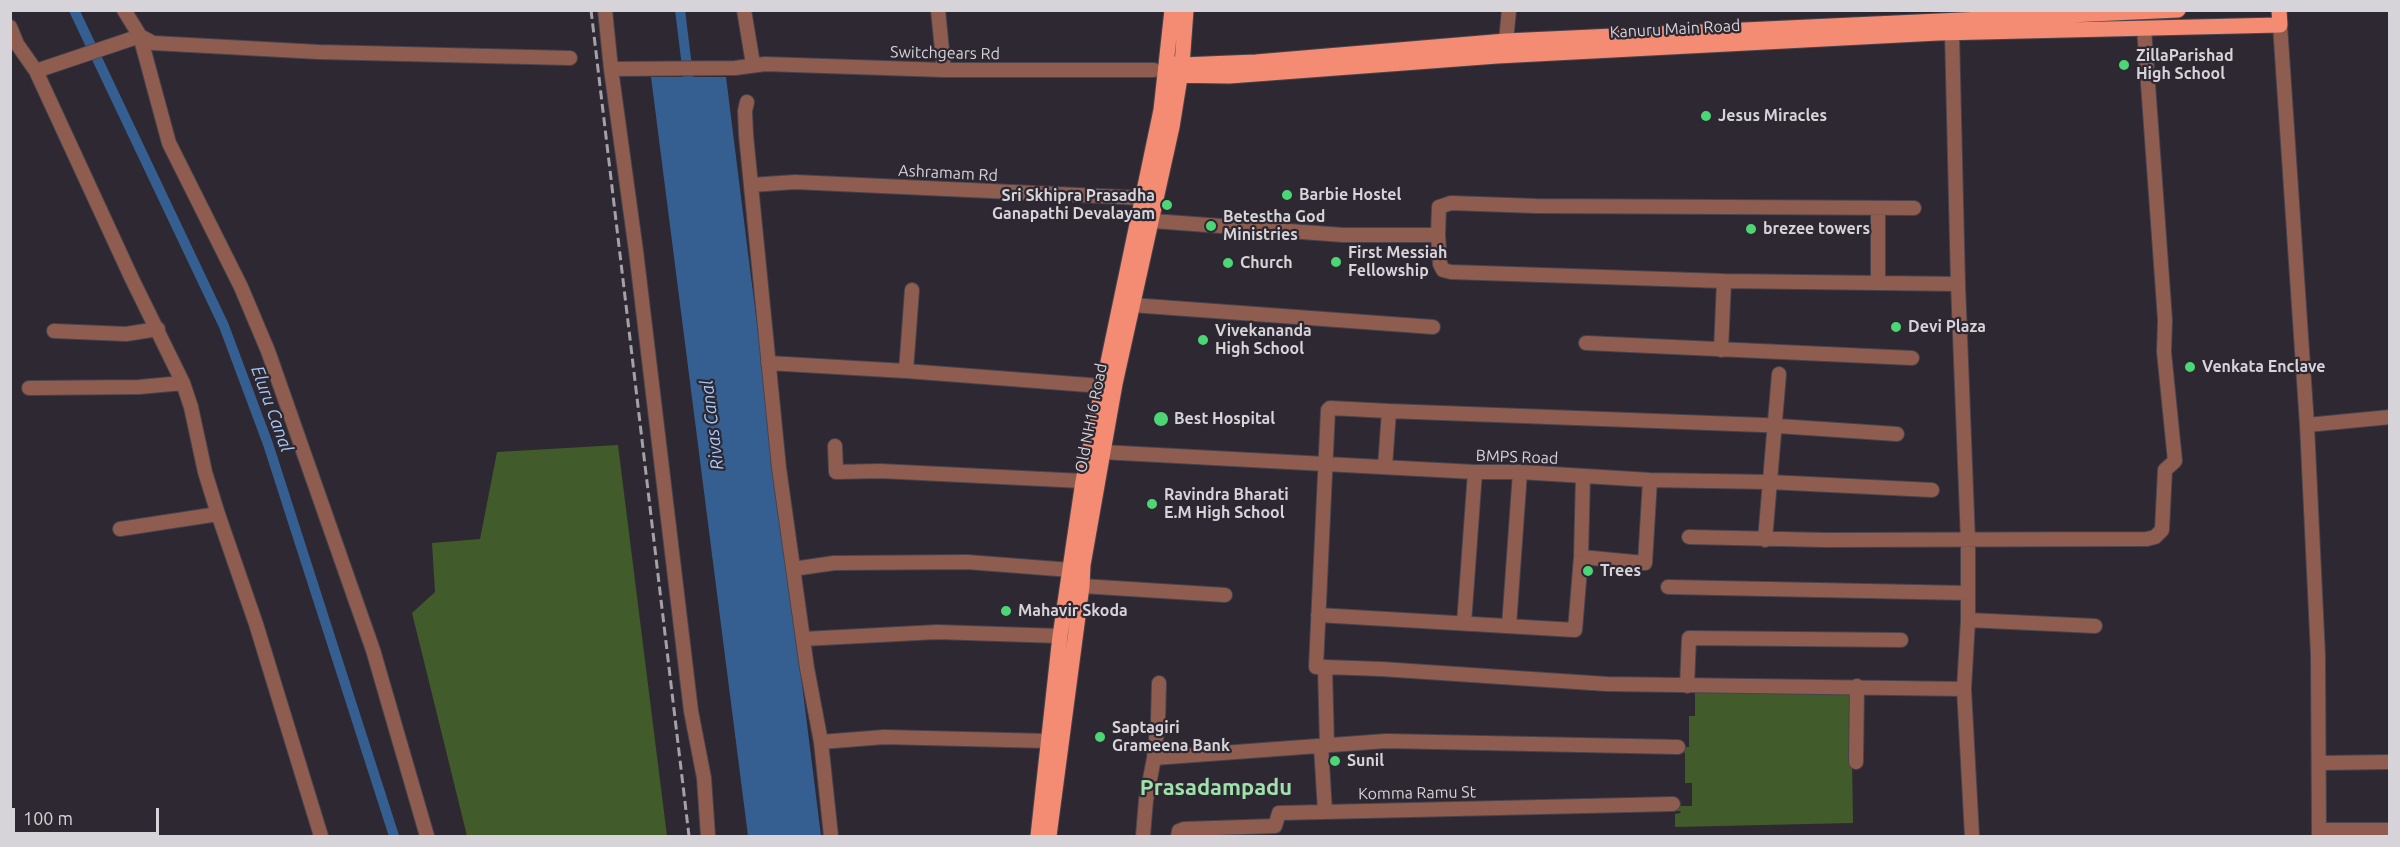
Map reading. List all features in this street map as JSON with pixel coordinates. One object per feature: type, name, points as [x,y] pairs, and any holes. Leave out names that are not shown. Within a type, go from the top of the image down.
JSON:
[{"type":"main road","name":"Old NH16 Road","points":[[1038,837],[1060,636],[1074,580],[1083,565],[1102,452],[1172,127],[1170,70],[1172,10]]},
{"type":"main road","name":"Old NH16 Road","points":[[1049,837],[1083,481],[1161,110],[1186,10]]},
{"type":"main road","name":"Kanuru Main Road","points":[[1170,70],[1506,41],[1791,34],[1952,33],[2178,10]]},
{"type":"main road","name":"Kanuru Main Road","points":[[1170,70],[1263,74],[1791,34],[2063,22],[2144,28],[2279,18]]},
{"type":"street","points":[[124,10],[136,36],[169,143],[241,287],[268,351],[373,651],[427,837]]},
{"type":"street","points":[[605,10],[639,272],[691,711],[704,778],[708,837]]},
{"type":"street","points":[[744,10],[753,64]]},
{"type":"street","points":[[938,10],[944,70]]},
{"type":"street","points":[[1506,41],[1509,10]]},
{"type":"street","points":[[2279,18],[2307,425],[2318,655],[2319,833],[2390,830]]},
{"type":"street","points":[[10,27],[14,44],[40,69],[132,279],[183,383],[191,407],[205,472],[256,624],[321,837]]},
{"type":"street","points":[[1689,537],[1765,540],[1968,541],[2147,539],[2155,537],[2162,530],[2165,470],[2175,461],[2164,352],[2164,320],[2144,28]]},
{"type":"street","points":[[1952,33],[1958,284],[1968,541],[1968,620],[1964,689],[1972,837]]},
{"type":"street","points":[[40,69],[136,36],[153,43],[319,52],[570,58]]},
{"type":"street","name":"Switchgears Rd","points":[[611,69],[735,68],[753,64],[944,70],[1170,70]]},
{"type":"street","points":[[747,102],[746,135],[768,363],[793,569],[821,742],[831,837]]},
{"type":"street","name":"Ashramam Rd","points":[[751,184],[795,182],[1143,198]]},
{"type":"street","points":[[1914,208],[1536,206],[1451,203],[1439,207],[1440,264],[1443,270],[1451,272],[1724,281],[1958,284]]},
{"type":"street","points":[[1878,208],[1878,282]]},
{"type":"street","points":[[1153,221],[1343,235],[1438,235]]},
{"type":"street","points":[[1721,350],[1724,281]]},
{"type":"street","points":[[906,371],[912,290]]},
{"type":"street","points":[[1132,305],[1433,327]]},
{"type":"street","points":[[54,331],[126,334],[158,329]]},
{"type":"street","points":[[1586,343],[1912,358]]},
{"type":"street","points":[[768,363],[1102,386]]},
{"type":"street","points":[[1765,540],[1779,374]]},
{"type":"street","points":[[29,388],[139,387],[183,383]]},
{"type":"street","points":[[1897,434],[1775,426],[1330,408],[1328,410],[1316,667],[1607,684],[1964,689]]},
{"type":"street","points":[[1385,467],[1389,411]]},
{"type":"street","points":[[2307,425],[2390,417]]},
{"type":"street","points":[[835,446],[836,472],[880,471],[1083,481]]},
{"type":"street","name":"BMPS Road","points":[[1102,452],[1475,472],[1932,490]]},
{"type":"street","points":[[1464,623],[1475,472]]},
{"type":"street","points":[[1509,626],[1520,472]]},
{"type":"street","points":[[1318,615],[1575,630],[1581,557],[1583,476]]},
{"type":"street","points":[[1581,557],[1645,563],[1650,480]]},
{"type":"street","points":[[120,529],[218,514]]},
{"type":"street","points":[[793,569],[834,563],[967,562],[1074,580],[1225,596]]},
{"type":"street","points":[[1668,587],[1967,593]]},
{"type":"street","points":[[1968,620],[2095,626]]},
{"type":"street","points":[[803,639],[937,632],[1060,636]]},
{"type":"street","points":[[1687,686],[1689,638],[1901,640]]},
{"type":"street","points":[[1325,667],[1325,812]]},
{"type":"street","points":[[1143,837],[1146,800],[1154,758],[1159,683]]},
{"type":"street","points":[[1856,762],[1857,686]]},
{"type":"street","points":[[821,742],[884,737],[1048,741]]},
{"type":"street","points":[[1154,758],[1386,741],[1678,747]]},
{"type":"street","points":[[2320,763],[2390,762]]},
{"type":"street","name":"Komma Ramu St","points":[[1178,837],[1179,831],[1184,829],[1275,826],[1279,813],[1673,804]]},
{"type":"green space","points":[[618,445],[667,836],[467,836],[412,613],[435,592],[432,543],[480,539],[497,452]]},
{"type":"green space","points":[[1851,691],[1853,823],[1675,827],[1675,814],[1681,813],[1674,811],[1674,806],[1692,806],[1692,783],[1685,783],[1685,753],[1682,747],[1689,747],[1689,716],[1695,716],[1695,692]]},
{"type":"water","points":[[651,77],[726,77],[821,836],[748,836]]},
{"type":"waterway","name":"Eluru Canal","points":[[74,10],[224,326],[268,444],[394,836]]},
{"type":"waterway","name":"Rivas Canal","points":[[680,10],[690,91]]},
{"type":"railway","points":[[591,10],[689,836]]},
{"type":"place","name":"ZillaParishad High School","points":[[2124,65]]},
{"type":"place","name":"Jesus Miracles","points":[[1706,116]]},
{"type":"place","name":"Barbie Hostel","points":[[1287,195]]},
{"type":"place","name":"Sri Skhipra Prasadha Ganapathi Devalayam","points":[[1167,205]]},
{"type":"place","name":"Betestha God Ministries","points":[[1211,226]]},
{"type":"place","name":"brezee towers","points":[[1751,229]]},
{"type":"place","name":"First Messiah Fellowship","points":[[1336,262]]},
{"type":"place","name":"Church","points":[[1228,263]]},
{"type":"place","name":"Devi Plaza","points":[[1896,327]]},
{"type":"place","name":"Vivekananda High School","points":[[1203,340]]},
{"type":"place","name":"Venkata Enclave","points":[[2190,367]]},
{"type":"place","name":"Best Hospital","points":[[1161,419]]},
{"type":"place","name":"Ravindra Bharati E.M High School","points":[[1152,504]]},
{"type":"place","name":"Trees","points":[[1588,571]]},
{"type":"place","name":"Mahavir Skoda","points":[[1006,611]]},
{"type":"place","name":"Saptagiri Grameena Bank","points":[[1100,737]]},
{"type":"place","name":"Sunil","points":[[1335,761]]},
{"type":"district","name":"Prasadampadu","points":[[1216,788]]}]
